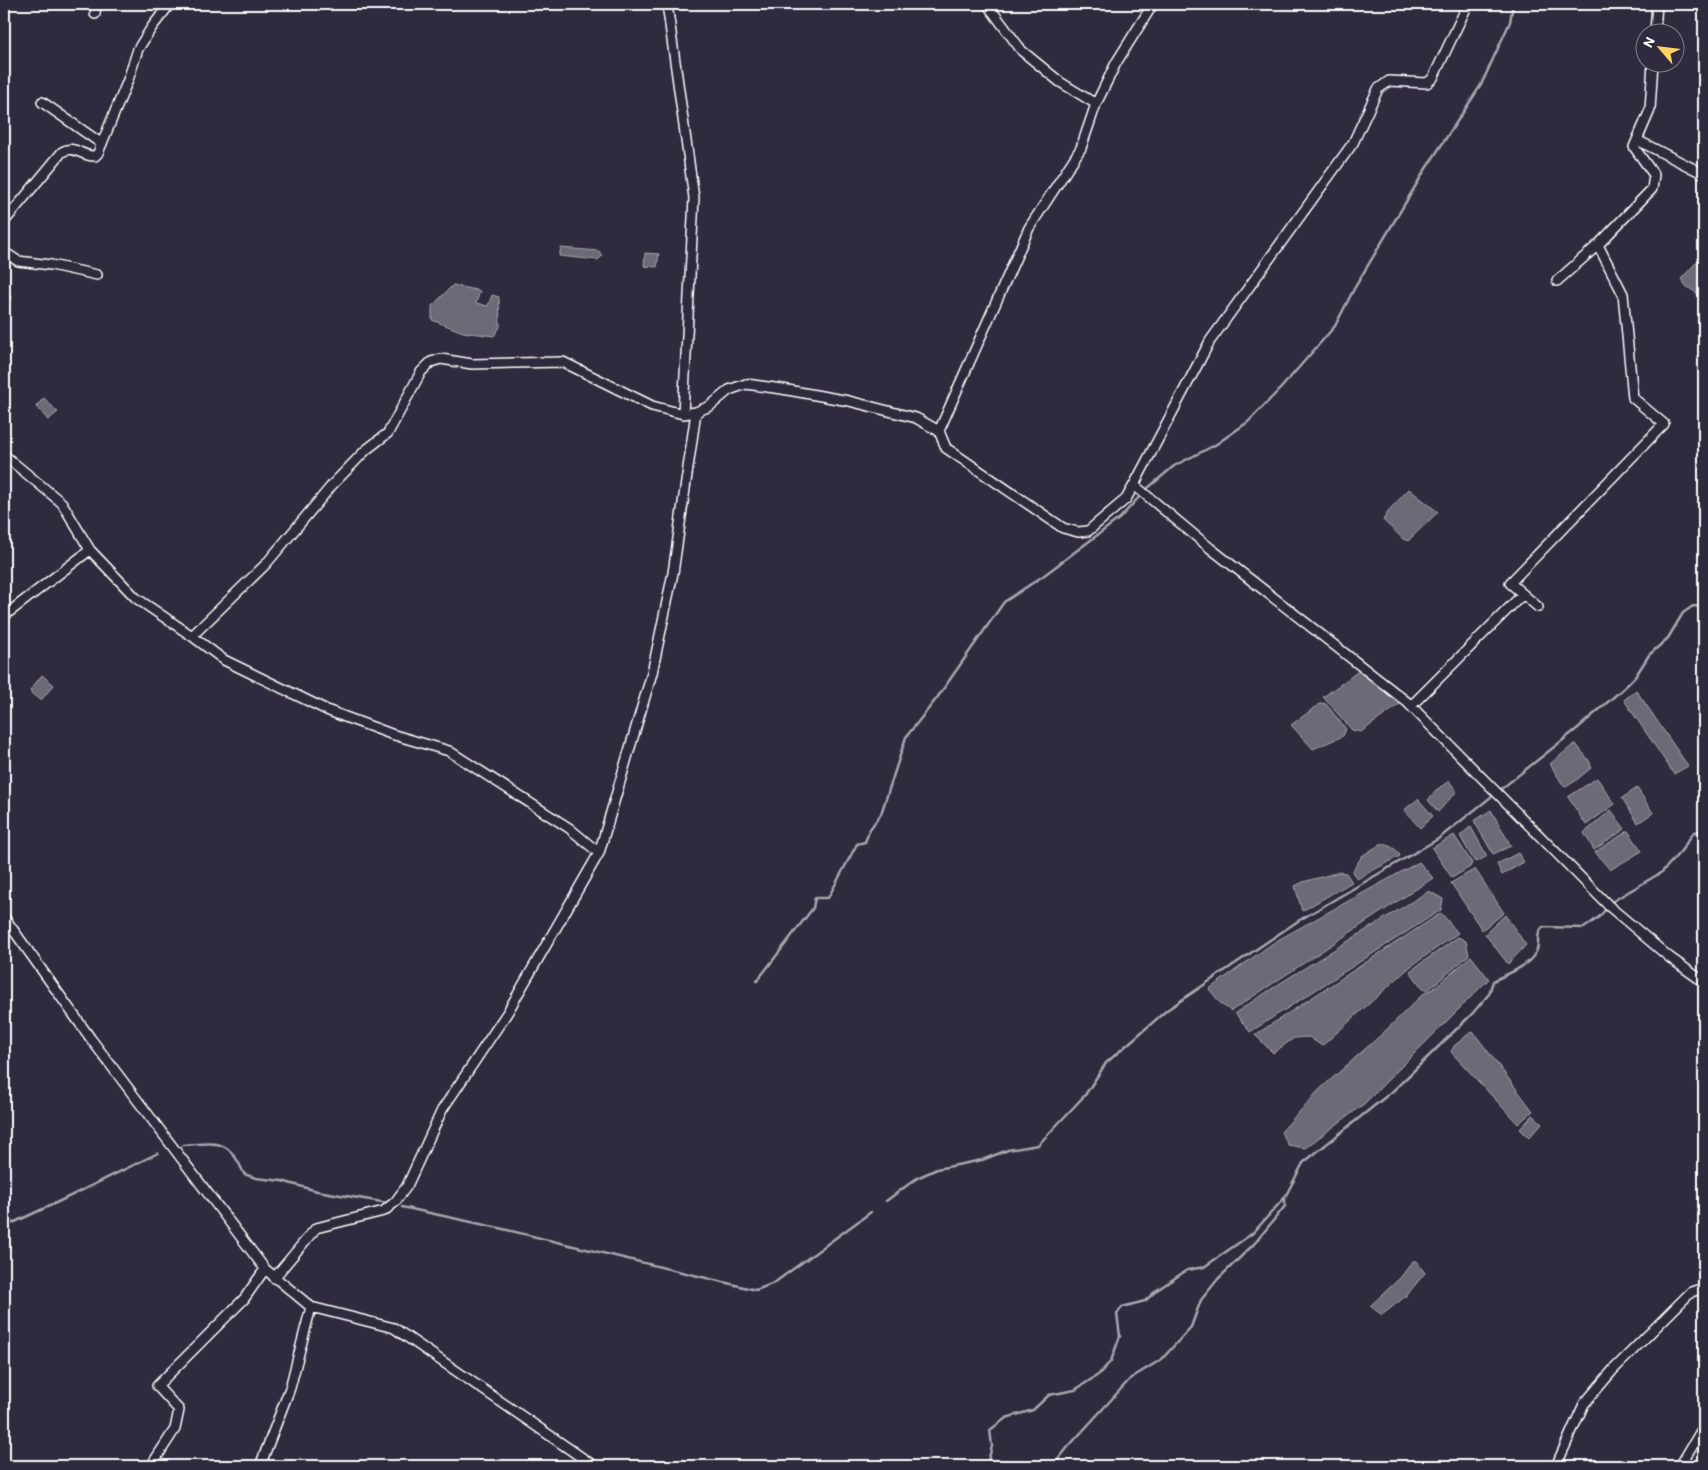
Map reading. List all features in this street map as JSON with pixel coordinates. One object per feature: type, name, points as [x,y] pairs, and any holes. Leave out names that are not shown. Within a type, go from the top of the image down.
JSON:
[{"type":"street","points":[[95,14],[96,4]]},
{"type":"street","points":[[4,222],[62,152],[72,149],[95,156],[102,144],[128,80],[138,50],[152,27],[170,4]]},
{"type":"street","points":[[667,4],[694,198],[683,414]]},
{"type":"street","points":[[987,4],[1022,51],[1060,82],[1096,104]]},
{"type":"street","points":[[939,431],[1029,228],[1080,148],[1096,104],[1116,63],[1153,4]]},
{"type":"street","points":[[192,636],[266,564],[333,484],[366,450],[388,432],[422,372],[431,362],[441,359],[472,364],[563,362],[652,406],[683,414],[696,412],[710,406],[729,390],[746,384],[849,401],[916,418],[939,431],[946,448],[1064,528],[1078,532],[1088,531],[1126,499],[1210,341],[1353,143],[1378,89],[1389,81],[1427,83],[1434,78],[1468,4]]},
{"type":"street","points":[[1656,22],[1657,4]]},
{"type":"street","points":[[1557,281],[1598,245],[1652,189],[1654,175],[1634,147],[1650,110],[1652,72]]},
{"type":"street","points":[[42,102],[102,144]]},
{"type":"street","points":[[1637,140],[1704,174]]},
{"type":"street","points":[[1538,607],[1510,583],[1664,424],[1633,398],[1623,294],[1598,245]]},
{"type":"street","points":[[4,252],[18,261],[51,265],[97,275]]},
{"type":"street","points":[[274,1278],[316,1228],[384,1211],[395,1202],[407,1186],[442,1110],[507,1012],[599,853],[652,673],[672,573],[696,412]]},
{"type":"street","points":[[4,455],[62,503],[90,550],[136,598],[224,660],[330,711],[391,734],[449,751],[569,828],[599,853]]},
{"type":"street","points":[[1134,485],[1210,548],[1411,706],[1608,904],[1669,957],[1704,982]]},
{"type":"street","points":[[4,616],[90,550]]},
{"type":"street","points":[[1411,706],[1523,594]]},
{"type":"street","points":[[4,917],[91,1039],[265,1269],[274,1278],[311,1307],[394,1328],[594,1466]]},
{"type":"street","points":[[151,1466],[175,1429],[179,1410],[157,1386],[244,1299],[265,1269]]},
{"type":"street","points":[[1556,1466],[1584,1404],[1613,1370],[1691,1292],[1704,1288]]},
{"type":"street","points":[[260,1466],[290,1388],[311,1307]]},
{"type":"street","points":[[1680,1466],[1704,1427]]},
{"type":"shaded area","points":[[561,248],[599,251],[602,256],[598,260],[559,256]]},
{"type":"shaded area","points":[[645,253],[659,254],[657,267],[644,266]]},
{"type":"shaded area","points":[[1704,254],[1704,298],[1686,286],[1681,279]]},
{"type":"shaded area","points":[[453,285],[480,291],[476,303],[488,306],[492,295],[499,297],[500,327],[494,336],[463,332],[432,320],[432,306]]},
{"type":"shaded area","points":[[44,398],[58,412],[48,420],[36,406]]},
{"type":"shaded area","points":[[1409,489],[1438,512],[1408,541],[1403,539],[1383,520],[1390,509]]},
{"type":"shaded area","points":[[1360,670],[1400,704],[1361,732],[1352,730],[1323,697]]},
{"type":"shaded area","points":[[42,675],[54,685],[41,700],[32,694],[30,690]]},
{"type":"shaded area","points":[[1636,690],[1688,766],[1674,774],[1624,700]]},
{"type":"shaded area","points":[[1321,703],[1326,704],[1346,729],[1343,736],[1313,749],[1291,725]]},
{"type":"shaded area","points":[[1576,744],[1590,762],[1591,768],[1566,787],[1550,764]]},
{"type":"shaded area","points":[[1597,778],[1615,804],[1586,825],[1568,797]]},
{"type":"shaded area","points":[[1449,781],[1457,791],[1438,812],[1428,800],[1436,790]]},
{"type":"shaded area","points":[[1637,788],[1653,813],[1638,823],[1622,798]]},
{"type":"shaded area","points":[[1418,799],[1433,816],[1420,828],[1404,810]]},
{"type":"shaded area","points":[[1491,810],[1511,846],[1493,854],[1474,821]]},
{"type":"shaded area","points":[[1611,810],[1625,829],[1594,850],[1584,833]]},
{"type":"shaded area","points":[[1470,827],[1487,856],[1477,862],[1474,861],[1460,836]]},
{"type":"shaded area","points":[[1628,831],[1642,851],[1610,870],[1595,852]]},
{"type":"shaded area","points":[[1454,835],[1472,863],[1470,867],[1452,878],[1432,848]]},
{"type":"shaded area","points":[[1382,843],[1395,849],[1400,856],[1357,879],[1352,872],[1362,856]]},
{"type":"shaded area","points":[[1518,853],[1524,862],[1502,875],[1497,864]]},
{"type":"shaded area","points":[[1419,862],[1433,878],[1231,1011],[1221,1004],[1209,989],[1276,941]]},
{"type":"shaded area","points":[[1475,869],[1504,913],[1482,930],[1451,883]]},
{"type":"shaded area","points":[[1339,872],[1346,873],[1352,882],[1302,911],[1295,886]]},
{"type":"shaded area","points":[[1429,891],[1443,899],[1441,910],[1250,1032],[1235,1013],[1282,982]]},
{"type":"shaded area","points":[[1441,913],[1458,933],[1410,967],[1322,1046],[1309,1037],[1294,1038],[1273,1053],[1255,1035]]},
{"type":"shaded area","points":[[1505,915],[1526,945],[1508,964],[1485,934]]},
{"type":"shaded area","points":[[1458,937],[1466,941],[1469,955],[1427,991],[1423,989],[1410,971]]},
{"type":"shaded area","points":[[1471,956],[1489,979],[1364,1104],[1305,1148],[1288,1145],[1281,1132],[1319,1090],[1383,1033],[1423,994],[1433,989]]},
{"type":"shaded area","points":[[1471,1032],[1474,1033],[1533,1111],[1518,1124],[1451,1052],[1454,1046]]},
{"type":"shaded area","points":[[1533,1115],[1542,1123],[1529,1138],[1520,1129]]},
{"type":"shaded area","points":[[1413,1261],[1416,1261],[1425,1273],[1406,1296],[1382,1315],[1370,1306],[1400,1278]]},
{"type":"waterway","points":[[1148,488],[1174,466],[1215,445],[1248,422],[1281,388],[1335,326],[1355,287],[1425,170],[1481,85],[1510,22],[1513,4]]},
{"type":"waterway","points":[[757,981],[813,908],[815,898],[828,898],[857,844],[865,842],[870,829],[881,814],[906,737],[937,698],[1004,602],[1043,576],[1120,518],[1141,495]]},
{"type":"waterway","points":[[886,1201],[917,1178],[937,1169],[982,1160],[1008,1150],[1038,1145],[1085,1095],[1106,1063],[1167,1010],[1298,921],[1438,839],[1578,728],[1625,687],[1635,677],[1649,655],[1668,638],[1683,613],[1693,606],[1704,607]]},
{"type":"waterway","points":[[987,1466],[992,1446],[990,1430],[1006,1418],[1033,1410],[1049,1395],[1075,1390],[1098,1375],[1111,1361],[1120,1336],[1117,1314],[1122,1307],[1145,1301],[1157,1290],[1187,1270],[1204,1267],[1253,1233],[1285,1197],[1303,1163],[1394,1090],[1472,1014],[1489,994],[1493,981],[1517,970],[1528,962],[1536,952],[1539,933],[1543,927],[1584,928],[1599,917],[1613,901],[1662,872],[1681,851],[1694,832],[1704,831]]},
{"type":"waterway","points":[[183,1145],[221,1145],[233,1154],[244,1174],[256,1178],[282,1181],[317,1191],[388,1203]]},
{"type":"waterway","points":[[4,1227],[158,1153]]},
{"type":"waterway","points":[[1053,1466],[1131,1378],[1162,1359],[1191,1327],[1201,1300],[1218,1279],[1255,1243],[1285,1206],[1285,1198]]},
{"type":"waterway","points":[[402,1207],[499,1228],[756,1290],[774,1283],[871,1212]]}]
